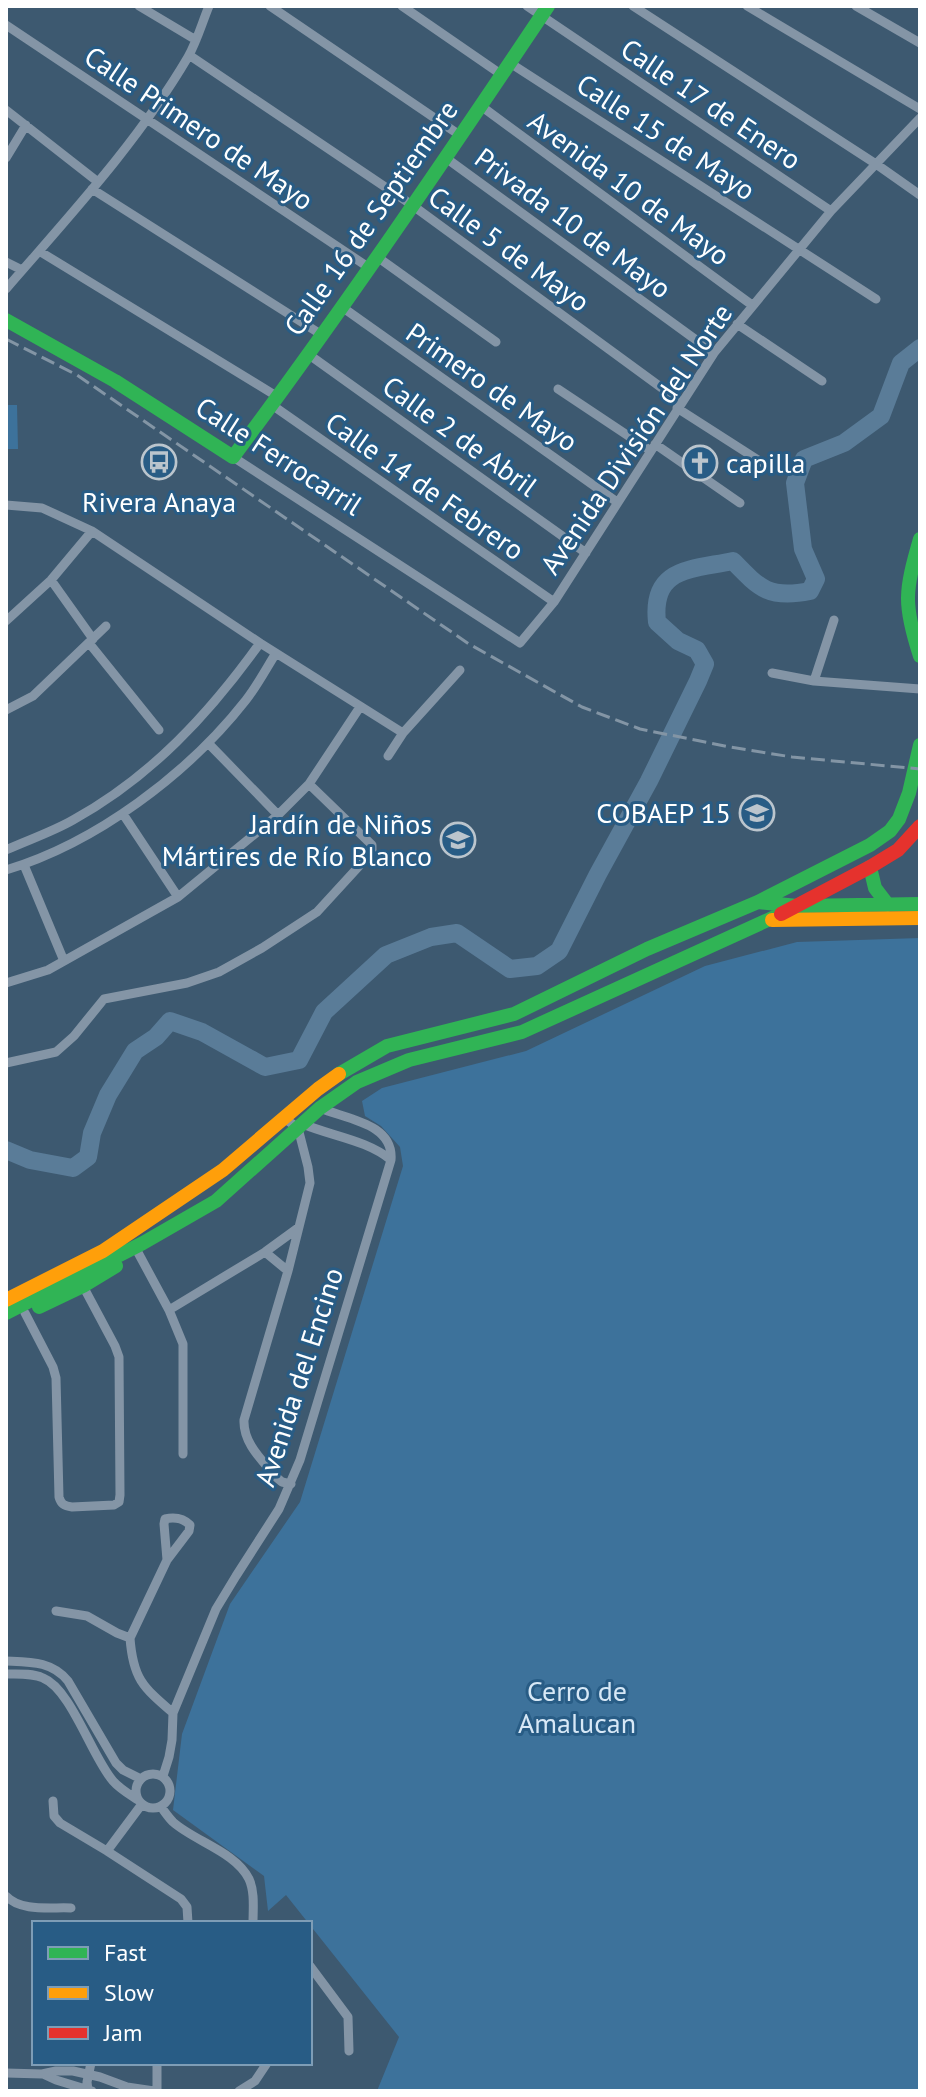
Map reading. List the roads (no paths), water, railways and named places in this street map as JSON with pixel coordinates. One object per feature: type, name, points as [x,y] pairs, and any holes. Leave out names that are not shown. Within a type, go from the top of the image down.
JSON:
[{"type":"main road","name":"Calle 16 de Septiembre","points":[[233,457],[446,158],[544,11]]},
{"type":"main road","name":"Calle Ferrocarril","points":[[6,320],[115,381],[233,457]]},
{"type":"main road","points":[[920,539],[908,583],[907,601],[908,618],[920,656]]},
{"type":"main road","points":[[6,1313],[105,1256],[132,1231],[223,1170],[318,1089],[387,1046],[514,1014],[647,949],[758,902],[887,835],[899,819],[916,768],[920,745]]},
{"type":"main road","points":[[6,1322],[83,1286],[139,1247],[216,1201],[320,1108],[357,1082],[409,1060],[522,1032],[797,906],[898,850],[920,826]]},
{"type":"main road","points":[[870,867],[875,888],[888,905]]},
{"type":"main road","points":[[758,902],[797,906],[920,904]]},
{"type":"main road","points":[[732,913],[767,920],[920,918]]},
{"type":"main road","points":[[6,1292],[132,1231]]},
{"type":"main road","points":[[6,1300],[105,1256],[139,1247]]},
{"type":"street","points":[[139,6],[196,40]]},
{"type":"street","points":[[6,289],[95,186],[147,118],[189,55],[209,6]]},
{"type":"street","points":[[270,6],[461,136]]},
{"type":"street","name":"Calle 15 de Mayo","points":[[402,6],[876,299]]},
{"type":"street","name":"Calle 17 de Enero","points":[[527,6],[544,11],[831,211]]},
{"type":"street","points":[[633,6],[920,195]]},
{"type":"street","points":[[747,6],[920,109]]},
{"type":"street","points":[[856,6],[920,43]]},
{"type":"street","name":"Calle Primero de Mayo","points":[[6,25],[147,118],[164,133],[496,342]]},
{"type":"street","name":"Calle 5 de Mayo","points":[[189,55],[412,205],[679,405],[766,465]]},
{"type":"street","name":"Avenida 10 de Mayo","points":[[481,106],[752,305]]},
{"type":"street","points":[[6,110],[95,186],[322,335]]},
{"type":"street","name":"Avenida División del Norte","points":[[520,643],[554,602],[714,353],[831,211],[920,118]]},
{"type":"street","points":[[6,158],[26,125]]},
{"type":"street","name":"Privada 10 de Mayo","points":[[446,158],[714,353]]},
{"type":"street","name":"Calle 14 de Febrero","points":[[39,251],[275,401],[554,602]]},
{"type":"street","points":[[6,262],[22,270]]},
{"type":"street","name":"Primero de Mayo","points":[[342,307],[617,502]]},
{"type":"street","points":[[737,324],[822,381]]},
{"type":"street","name":"Calle 2 de Abril","points":[[308,354],[586,553]]},
{"type":"street","points":[[558,389],[740,503]]},
{"type":"street","name":"Calle Ferrocarril","points":[[233,457],[520,643]]},
{"type":"street","points":[[6,505],[42,508],[92,531],[260,643],[403,733]]},
{"type":"street","points":[[6,621],[51,580],[92,531]]},
{"type":"street","points":[[51,580],[91,641],[159,730]]},
{"type":"street","points":[[814,681],[834,620]]},
{"type":"street","points":[[6,710],[33,696],[106,626]]},
{"type":"street","points":[[6,850],[72,820],[152,765],[192,728],[229,687],[260,643]]},
{"type":"street","points":[[6,870],[24,865],[74,841],[123,814],[161,785],[208,743],[247,699],[276,653]]},
{"type":"street","points":[[388,756],[403,733],[460,670]]},
{"type":"street","points":[[772,673],[814,681],[920,689]]},
{"type":"street","points":[[6,983],[48,970],[178,897],[278,815],[309,784],[360,707]]},
{"type":"street","points":[[208,743],[278,815]]},
{"type":"street","points":[[6,1063],[56,1052],[74,1036],[104,999],[187,983],[219,972],[317,912],[372,852],[372,845],[309,784]]},
{"type":"street","points":[[123,814],[178,897]]},
{"type":"street","points":[[24,865],[64,961]]},
{"type":"street","points":[[320,1108],[365,1122],[387,1139],[392,1149],[391,1160]]},
{"type":"street","points":[[284,1118],[300,1126],[365,1145],[391,1160]]},
{"type":"street","points":[[291,1484],[276,1477],[248,1441],[244,1420],[288,1271],[310,1183],[300,1126]]},
{"type":"street","name":"Avenida del Encino","points":[[163,1776],[172,1740],[173,1713],[216,1609],[279,1509],[300,1460],[391,1160]]},
{"type":"street","points":[[169,1310],[265,1252],[298,1228]]},
{"type":"street","points":[[139,1247],[183,1344],[183,1454]]},
{"type":"street","points":[[265,1252],[288,1271]]},
{"type":"street","points":[[25,1313],[56,1378],[60,1503],[65,1507],[114,1505],[119,1502],[120,1495],[119,1357],[83,1286]]},
{"type":"street","points":[[167,1560],[165,1519],[186,1520],[190,1525],[189,1531],[167,1560],[130,1638],[132,1656],[141,1682],[173,1713]]},
{"type":"street","points":[[56,1611],[87,1616],[130,1638]]},
{"type":"street","points":[[6,1661],[32,1662],[61,1672],[116,1763],[141,1779]]},
{"type":"street","points":[[6,1674],[45,1678],[59,1689],[106,1772],[114,1782],[140,1802],[148,1808],[161,1807],[170,1796],[171,1788],[163,1776],[147,1775],[141,1779],[136,1789],[140,1802]]},
{"type":"street","points":[[53,1801],[56,1820],[184,1902],[188,1921]]},
{"type":"street","points":[[107,1851],[140,1802]]},
{"type":"street","points":[[161,1807],[175,1824],[234,1861],[243,1870],[250,1880],[253,1921]]},
{"type":"street","points":[[6,1896],[10,1901],[24,1906],[71,1908]]},
{"type":"street","points":[[312,1969],[348,2017],[349,2051]]},
{"type":"street","points":[[92,2065],[95,2076]]},
{"type":"street","points":[[56,2081],[95,2076],[127,2087],[155,2091],[157,2065]]},
{"type":"street","points":[[239,2091],[255,2081],[266,2065]]},
{"type":"street","points":[[6,2073],[42,2074],[92,2091]]},
{"type":"street","points":[[92,2091],[87,2082],[95,2076]]},
{"type":"waterway","points":[[6,1150],[30,1160],[73,1168],[88,1157],[92,1133],[108,1095],[135,1051],[156,1037],[170,1021],[202,1032],[265,1067],[299,1060],[324,1012],[386,955],[431,937],[457,933],[510,969],[537,966],[559,951],[649,781],[705,664],[697,650],[678,641],[657,622],[660,591],[677,574],[733,561],[766,590],[784,594],[810,591],[816,579],[803,549],[795,483],[804,459],[844,443],[881,416],[901,363],[920,348]]},
{"type":"railway","points":[[6,339],[77,375],[469,644],[582,707],[640,729],[730,747],[792,757],[920,769]]},
{"type":"place","name":"Rivera Anaya","points":[[159,462]]},
{"type":"place","name":"capilla","points":[[700,463]]},
{"type":"place","name":"COBAEP 15","points":[[757,813]]},
{"type":"place","name":"Jardín de Niños Mártires de Río Blanco","points":[[458,840]]},
{"type":"park label","name":"Cerro de Amalucan","points":[[577,1707]]}]
